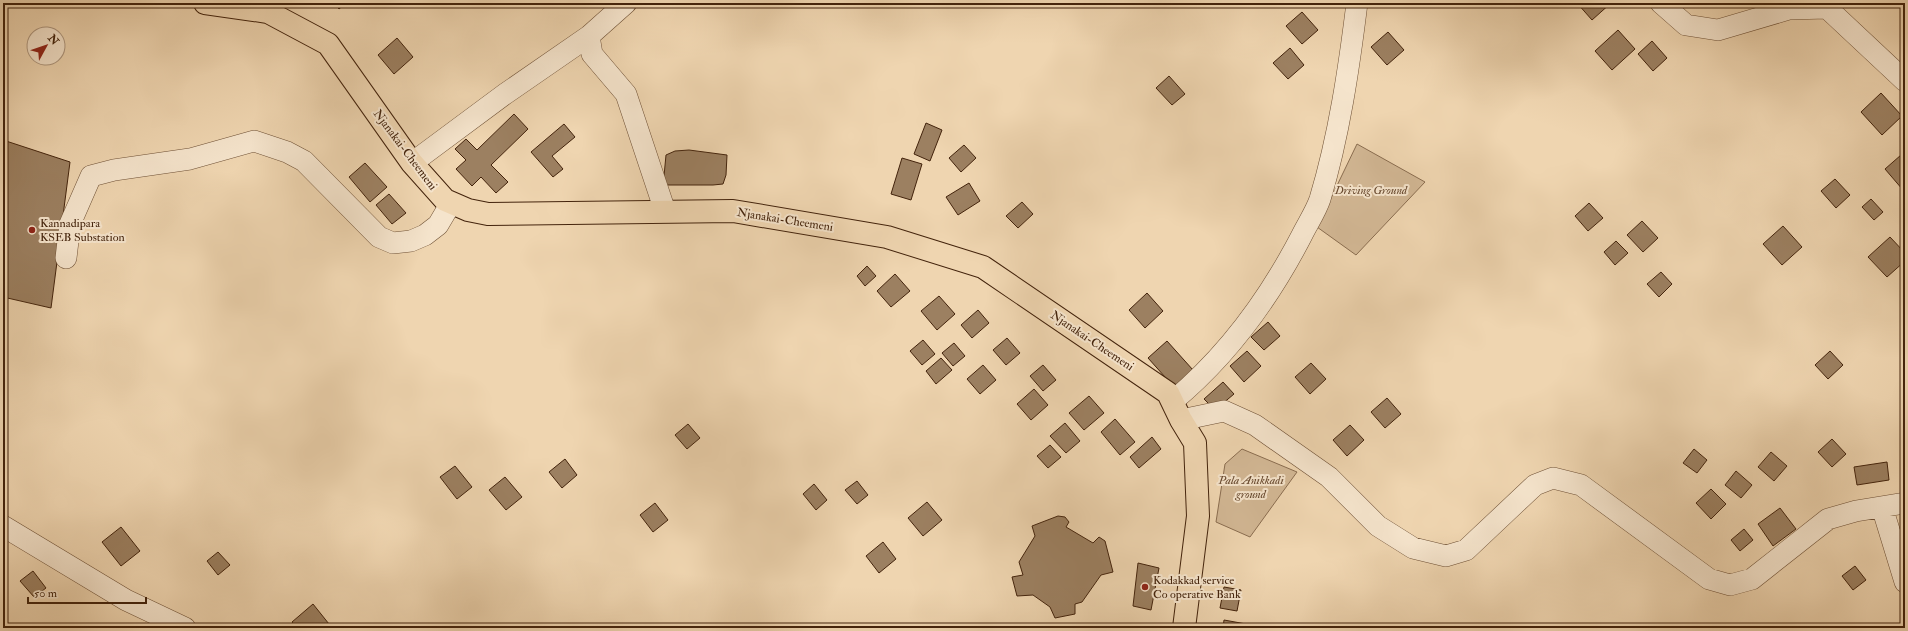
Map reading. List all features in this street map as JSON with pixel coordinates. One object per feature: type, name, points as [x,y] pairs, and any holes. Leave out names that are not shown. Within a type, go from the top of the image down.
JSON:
[{"type":"main road","name":"Njanakai-Cheemeni","points":[[205,3],[268,12],[328,44],[412,163],[444,200],[468,210],[488,214],[733,211],[887,237],[983,267],[1168,393],[1195,444],[1198,516],[1184,628]]},
{"type":"street","points":[[412,163],[505,94],[589,36],[626,3]]},
{"type":"street","points":[[1357,3],[1348,77],[1320,201],[1288,261],[1233,342],[1191,386],[1177,410],[1224,411],[1255,425],[1329,477],[1378,526],[1413,548],[1446,556],[1466,550],[1535,485],[1553,478],[1581,485],[1709,579],[1730,584],[1752,579],[1828,519],[1905,503]]},
{"type":"street","points":[[1662,3],[1686,25],[1718,30],[1789,9],[1826,8],[1905,81]]},
{"type":"street","points":[[589,36],[592,54],[626,94],[665,211]]},
{"type":"street","points":[[66,258],[70,224],[91,176],[114,170],[190,159],[254,141],[287,152],[304,161],[379,237],[392,243],[411,241],[425,235],[438,224],[451,203]]},
{"type":"street","points":[[1882,507],[1905,582]]},
{"type":"street","points":[[3,526],[126,600],[185,628]]},
{"type":"green space","name":"Driving Ground","points":[[1357,144],[1425,182],[1356,255],[1317,227]]},
{"type":"green space","name":"Pala Anikkadi ground","points":[[1242,449],[1297,472],[1250,537],[1216,522],[1225,464]]},
{"type":"building","points":[[334,3],[346,3],[339,9]]},
{"type":"building","points":[[1577,3],[1611,3],[1592,20]]},
{"type":"building","points":[[1302,12],[1318,30],[1302,44],[1286,26]]},
{"type":"building","points":[[1618,30],[1635,49],[1612,70],[1595,51]]},
{"type":"building","points":[[1388,32],[1404,50],[1387,65],[1371,47]]},
{"type":"building","points":[[397,38],[413,57],[394,74],[378,55]]},
{"type":"building","points":[[1652,41],[1667,58],[1653,71],[1638,54]]},
{"type":"building","points":[[1290,48],[1304,65],[1288,79],[1273,63]]},
{"type":"building","points":[[1169,76],[1185,94],[1172,105],[1156,88]]},
{"type":"building","points":[[1881,93],[1902,116],[1882,135],[1861,112]]},
{"type":"building","points":[[514,114],[528,129],[491,165],[508,182],[496,193],[481,177],[472,186],[456,169],[466,160],[455,149],[466,139],[477,150]]},
{"type":"building","points":[[926,123],[942,130],[930,161],[914,154]]},
{"type":"building","points":[[564,124],[575,137],[552,156],[563,169],[553,177],[531,152]]},
{"type":"building","name":"Kannadipara KSEB Substation","points":[[3,140],[70,162],[51,308],[3,297]]},
{"type":"building","points":[[964,145],[976,158],[961,172],[949,158]]},
{"type":"building","points":[[689,150],[727,155],[726,175],[723,184],[666,185],[664,176],[666,155],[675,151]]},
{"type":"building","points":[[1901,155],[1905,159],[1905,188],[1903,190],[1885,169]]},
{"type":"building","points":[[902,158],[922,164],[911,200],[891,194]]},
{"type":"building","points":[[365,163],[387,187],[370,202],[349,177]]},
{"type":"building","points":[[1835,179],[1850,195],[1836,208],[1821,191]]},
{"type":"building","points":[[969,183],[980,201],[958,215],[946,197]]},
{"type":"building","points":[[389,194],[406,213],[392,224],[376,205]]},
{"type":"building","points":[[1871,199],[1883,212],[1874,220],[1862,207]]},
{"type":"building","points":[[1022,202],[1033,214],[1018,228],[1006,216]]},
{"type":"building","points":[[1589,203],[1603,218],[1588,231],[1575,216]]},
{"type":"building","points":[[1642,221],[1658,238],[1643,252],[1627,235]]},
{"type":"building","points":[[1783,226],[1802,247],[1782,265],[1763,244]]},
{"type":"building","points":[[1890,237],[1905,253],[1905,261],[1887,277],[1868,257]]},
{"type":"building","points":[[1616,241],[1628,253],[1615,265],[1604,252]]},
{"type":"building","points":[[867,266],[876,276],[865,286],[857,276]]},
{"type":"building","points":[[1661,272],[1672,284],[1659,297],[1647,284]]},
{"type":"building","points":[[895,274],[910,291],[891,307],[877,291]]},
{"type":"building","points":[[1147,293],[1163,311],[1145,328],[1129,310]]},
{"type":"building","points":[[939,296],[955,314],[937,330],[921,311]]},
{"type":"building","points":[[978,310],[989,323],[972,338],[961,325]]},
{"type":"building","points":[[1268,322],[1280,336],[1264,350],[1251,337]]},
{"type":"building","points":[[1007,338],[1020,353],[1006,365],[993,350]]},
{"type":"building","points":[[923,340],[935,354],[922,365],[910,351]]},
{"type":"building","points":[[1167,341],[1193,370],[1174,387],[1148,358]]},
{"type":"building","points":[[954,343],[965,356],[953,366],[942,353]]},
{"type":"building","points":[[1247,351],[1261,366],[1244,382],[1230,366]]},
{"type":"building","points":[[1830,351],[1843,365],[1828,379],[1815,365]]},
{"type":"building","points":[[941,358],[952,370],[936,384],[926,371]]},
{"type":"building","points":[[1311,363],[1326,379],[1310,394],[1295,377]]},
{"type":"building","points":[[983,365],[996,380],[980,394],[967,379]]},
{"type":"building","points":[[1043,365],[1056,380],[1043,391],[1030,376]]},
{"type":"building","points":[[1223,382],[1234,394],[1215,410],[1204,399]]},
{"type":"building","points":[[1034,389],[1048,405],[1031,420],[1017,404]]},
{"type":"building","points":[[1089,396],[1104,413],[1084,430],[1069,413]]},
{"type":"building","points":[[1387,398],[1401,414],[1385,428],[1371,412]]},
{"type":"building","points":[[1115,419],[1135,442],[1120,455],[1101,432]]},
{"type":"building","points":[[1065,423],[1080,441],[1066,453],[1050,436]]},
{"type":"building","points":[[688,424],[700,438],[687,449],[675,435]]},
{"type":"building","points":[[1350,425],[1364,440],[1347,456],[1333,440]]},
{"type":"building","points":[[1152,437],[1161,449],[1139,468],[1130,457]]},
{"type":"building","points":[[1832,439],[1846,454],[1832,467],[1818,452]]},
{"type":"building","points":[[1050,445],[1061,457],[1048,468],[1037,456]]},
{"type":"building","points":[[1694,449],[1707,460],[1697,473],[1683,463]]},
{"type":"building","points":[[1771,452],[1787,466],[1774,481],[1758,467]]},
{"type":"building","points":[[565,459],[577,475],[562,488],[549,472]]},
{"type":"building","points":[[1887,462],[1889,480],[1857,485],[1854,467]]},
{"type":"building","points":[[455,466],[472,487],[457,499],[440,477]]},
{"type":"building","points":[[1736,471],[1752,485],[1741,498],[1725,485]]},
{"type":"building","points":[[505,477],[522,497],[506,510],[489,490]]},
{"type":"building","points":[[857,481],[868,495],[857,504],[845,490]]},
{"type":"building","points":[[814,484],[827,500],[816,510],[803,494]]},
{"type":"building","points":[[1711,489],[1726,504],[1711,519],[1696,503]]},
{"type":"building","points":[[927,502],[942,520],[923,536],[908,518]]},
{"type":"building","points":[[655,503],[668,520],[653,532],[640,515]]},
{"type":"building","points":[[1780,508],[1796,529],[1773,546],[1758,524]]},
{"type":"building","points":[[1058,516],[1065,517],[1069,522],[1066,527],[1093,543],[1099,537],[1105,541],[1113,572],[1101,575],[1082,602],[1075,604],[1075,614],[1055,618],[1050,607],[1033,595],[1017,596],[1012,577],[1023,575],[1019,562],[1035,536],[1032,526]]},
{"type":"building","points":[[121,527],[140,551],[121,566],[102,542]]},
{"type":"building","points":[[1744,529],[1753,540],[1740,551],[1731,540]]},
{"type":"building","points":[[883,542],[896,559],[879,573],[866,556]]},
{"type":"building","points":[[218,552],[230,565],[218,575],[207,561]]},
{"type":"building","name":"Kodakkad service Co operative Bank","points":[[1138,563],[1159,568],[1151,610],[1133,606]]},
{"type":"building","points":[[1855,566],[1866,580],[1853,590],[1842,576]]},
{"type":"building","points":[[33,571],[46,588],[34,597],[20,581]]},
{"type":"building","points":[[1224,587],[1241,590],[1237,611],[1220,608]]},
{"type":"building","points":[[313,604],[329,624],[324,628],[297,628],[292,622]]},
{"type":"building","points":[[1224,620],[1246,624],[1246,628],[1223,628]]},
{"type":"place","name":"Kannadipara KSEB Substation","points":[[32,230]]},
{"type":"place","name":"Kodakkad service Co operative Bank","points":[[1145,587]]}]
